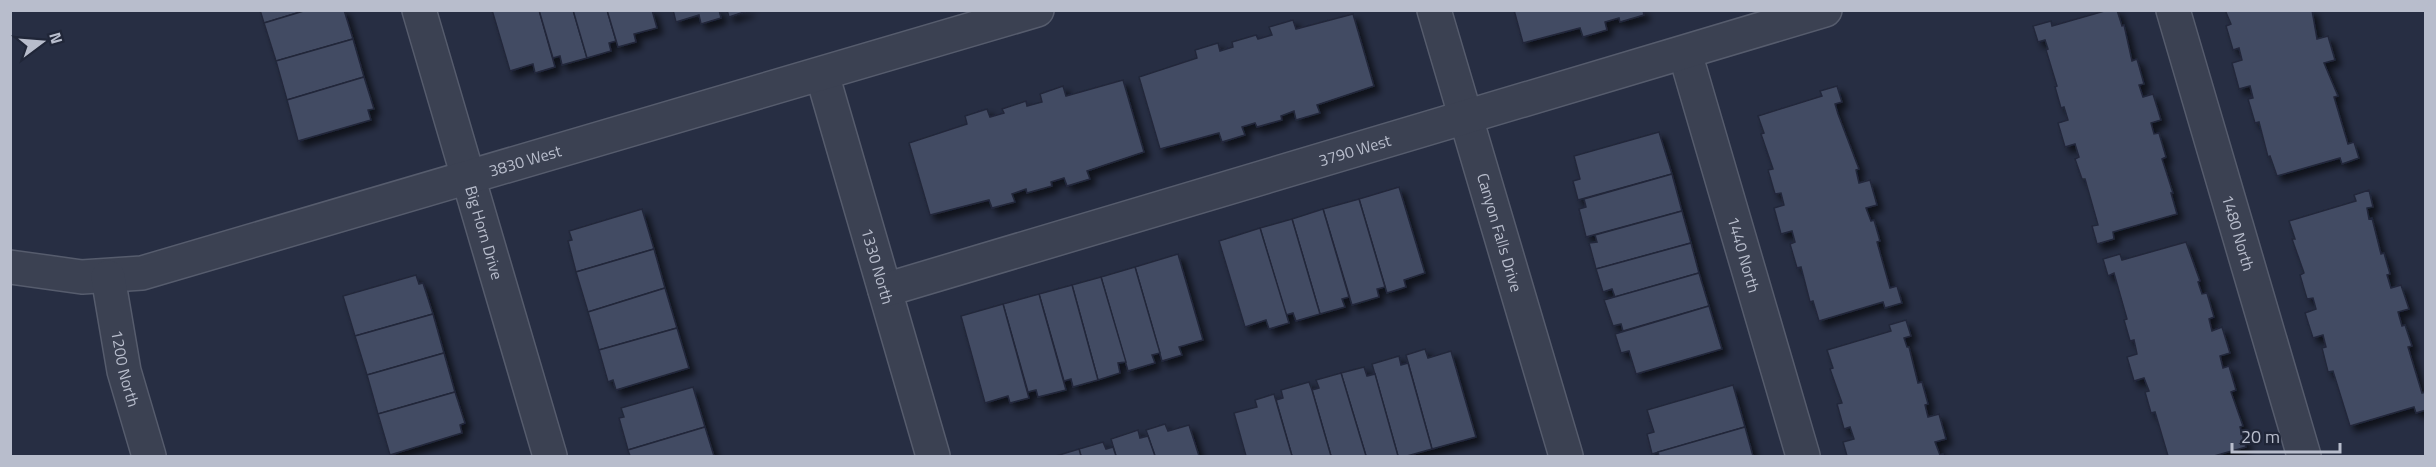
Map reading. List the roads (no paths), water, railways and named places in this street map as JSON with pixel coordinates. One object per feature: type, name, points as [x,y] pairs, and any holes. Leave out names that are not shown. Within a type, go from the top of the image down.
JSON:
[{"type":"street","name":"Big Horn Drive","points":[[419,10],[550,456]]},
{"type":"street","name":"3830 West","points":[[10,267],[82,277],[108,277],[169,267],[1037,10]]},
{"type":"street","name":"Canyon Falls Drive","points":[[1434,10],[1566,456]]},
{"type":"street","name":"3790 West","points":[[885,290],[1825,10]]},
{"type":"street","name":"1480 North","points":[[2174,10],[2304,456]]},
{"type":"street","name":"1440 North","points":[[1685,53],[1803,456]]},
{"type":"street","name":"1330 North","points":[[822,74],[933,456]]},
{"type":"street","name":"1200 North","points":[[108,277],[121,360],[149,456]]}]
